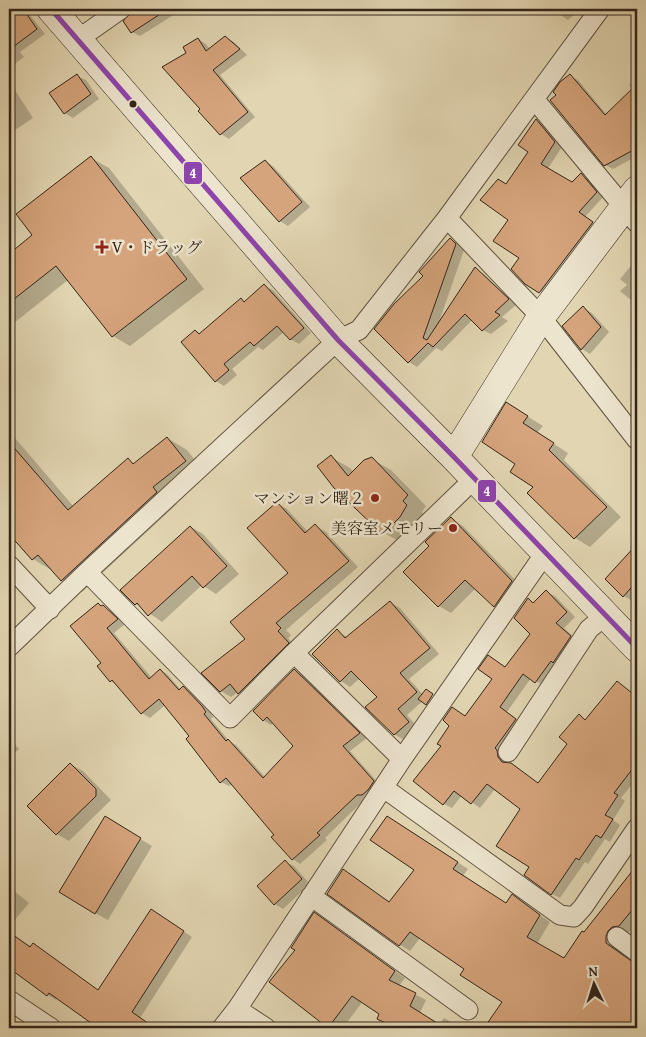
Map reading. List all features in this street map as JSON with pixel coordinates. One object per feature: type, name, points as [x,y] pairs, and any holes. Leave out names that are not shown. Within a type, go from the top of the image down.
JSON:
[{"type":"main road","points":[[51,9],[338,340],[454,457],[637,648]]},
{"type":"main road","points":[[454,457],[541,317],[633,207]]},
{"type":"street","points":[[77,40],[121,9]]},
{"type":"street","points":[[9,647],[87,572],[338,340],[360,330],[447,218],[600,9]]},
{"type":"street","points":[[535,100],[633,207]]},
{"type":"street","points":[[447,218],[541,317],[637,440]]},
{"type":"street","points":[[87,572],[230,718],[474,478]]},
{"type":"street","points":[[222,1028],[237,1009],[402,759],[546,552]]},
{"type":"street","points":[[9,565],[50,609]]},
{"type":"street","points":[[508,752],[589,630],[606,615]]},
{"type":"street","points":[[294,654],[402,759]]},
{"type":"street","points":[[384,788],[560,915],[574,917],[583,907],[637,828]]},
{"type":"street","points":[[310,896],[468,1010]]},
{"type":"street","points":[[617,937],[637,952]]},
{"type":"street","points":[[9,1000],[50,1028]]},
{"type":"street","points":[[237,1009],[266,1028]]},
{"type":"building","points":[[9,9],[23,9],[37,29],[9,50]]},
{"type":"building","points":[[134,9],[168,9],[131,33],[123,21]]},
{"type":"building","points":[[225,36],[240,49],[213,70],[248,112],[220,135],[198,111],[200,109],[162,67],[186,53],[183,47],[198,38],[206,51]]},
{"type":"building","points":[[77,74],[91,94],[64,114],[49,93]]},
{"type":"building","points":[[570,74],[605,115],[637,84],[637,148],[604,166],[550,100],[556,95],[553,92],[560,82]]},
{"type":"building","points":[[536,119],[555,142],[541,164],[572,182],[581,173],[597,192],[579,212],[593,222],[539,293],[525,284],[511,269],[519,258],[493,241],[508,220],[480,200],[498,179],[506,184],[528,152],[518,145]]},
{"type":"building","name":"V・ドラッグ","points":[[91,156],[187,279],[112,337],[56,266],[9,303],[9,254],[32,235],[16,214]]},
{"type":"building","points":[[265,160],[302,202],[279,222],[240,178]]},
{"type":"building","points":[[450,238],[456,244],[423,338],[427,340],[475,267],[509,299],[495,312],[500,315],[482,331],[465,314],[433,347],[428,343],[408,363],[374,329],[394,304],[423,276],[419,272]]},
{"type":"building","points":[[264,284],[304,328],[290,340],[277,326],[254,346],[250,342],[224,364],[229,370],[215,382],[181,342],[195,330],[199,334],[241,298],[244,302]]},
{"type":"building","points":[[583,306],[601,327],[581,350],[562,326]]},
{"type":"building","points":[[506,402],[528,416],[523,423],[554,443],[549,450],[607,507],[574,539],[527,493],[533,487],[510,472],[515,464],[482,442]]},
{"type":"building","points":[[167,437],[186,461],[153,487],[157,492],[61,581],[38,555],[32,560],[9,534],[9,442],[68,510],[128,458],[133,464]]},
{"type":"building","name":"マンション曙２","points":[[331,455],[348,476],[364,460],[372,457],[408,495],[403,501],[407,505],[393,524],[389,524],[380,532],[334,488],[317,466]]},
{"type":"building","points":[[277,502],[305,533],[315,524],[349,561],[276,623],[281,628],[278,631],[289,643],[238,694],[230,684],[220,692],[201,673],[245,639],[230,622],[288,573],[247,528]]},
{"type":"building","points":[[451,517],[512,581],[494,607],[465,580],[438,607],[403,572],[429,546],[425,542]]},
{"type":"building","points":[[190,526],[227,566],[203,588],[192,576],[148,616],[137,603],[135,605],[120,590]]},
{"type":"building","points":[[637,544],[637,581],[623,597],[605,579]]},
{"type":"building","points":[[546,590],[567,612],[556,623],[571,636],[553,663],[551,661],[535,683],[523,674],[500,707],[516,719],[495,748],[502,762],[511,763],[538,783],[567,744],[559,737],[579,714],[585,720],[617,681],[637,697],[637,763],[614,793],[618,795],[605,815],[613,819],[601,838],[596,835],[579,860],[576,858],[551,895],[524,875],[529,867],[496,846],[520,809],[487,784],[471,804],[454,791],[443,805],[413,781],[441,746],[437,744],[449,726],[443,720],[452,707],[465,716],[492,679],[478,669],[488,655],[505,667],[530,634],[514,618],[528,598],[533,603]]},
{"type":"building","points":[[390,601],[430,648],[400,673],[417,692],[398,709],[409,722],[394,735],[365,707],[377,697],[351,671],[340,682],[312,654],[337,629],[345,638]]},
{"type":"building","points":[[98,603],[101,606],[103,605],[118,619],[107,628],[149,679],[160,669],[179,690],[183,686],[202,706],[206,712],[204,714],[226,741],[228,739],[263,778],[293,746],[267,717],[263,721],[253,711],[294,669],[360,733],[343,746],[374,781],[368,790],[362,795],[357,795],[317,833],[320,835],[292,860],[271,837],[274,835],[226,778],[220,783],[186,739],[189,736],[159,699],[141,714],[112,680],[110,682],[97,666],[101,663],[70,626]]},
{"type":"building","points":[[426,689],[433,694],[426,705],[418,699]]},
{"type":"building","points":[[70,763],[96,789],[96,796],[56,835],[27,806]]},
{"type":"building","points":[[105,816],[141,838],[95,914],[59,892]]},
{"type":"building","points":[[387,816],[458,862],[453,869],[506,903],[512,894],[540,915],[527,937],[564,958],[582,931],[584,932],[637,865],[637,904],[619,926],[612,927],[608,931],[606,943],[637,965],[637,1028],[484,1028],[502,1002],[460,975],[464,969],[410,932],[399,946],[327,894],[343,869],[389,902],[414,870],[370,840]]},
{"type":"building","points":[[285,860],[302,879],[274,905],[257,886]]},
{"type":"building","points":[[151,909],[184,931],[132,1012],[155,1028],[98,1028],[49,993],[47,996],[9,968],[9,932],[30,947],[33,943],[98,990]]},
{"type":"building","points":[[314,912],[395,971],[389,980],[416,993],[410,1006],[445,1028],[396,1028],[377,1019],[379,1014],[352,996],[328,1028],[269,982],[295,950],[291,948]]},
{"type":"transit line","name":"4","points":[[51,9],[338,340],[454,457],[637,648]]},
{"type":"place","name":"V・ドラッグ","points":[[102,247]]},
{"type":"place","name":"マンション曙２","points":[[375,498]]},
{"type":"place","name":"美容室メモリー","points":[[453,528]]}]
